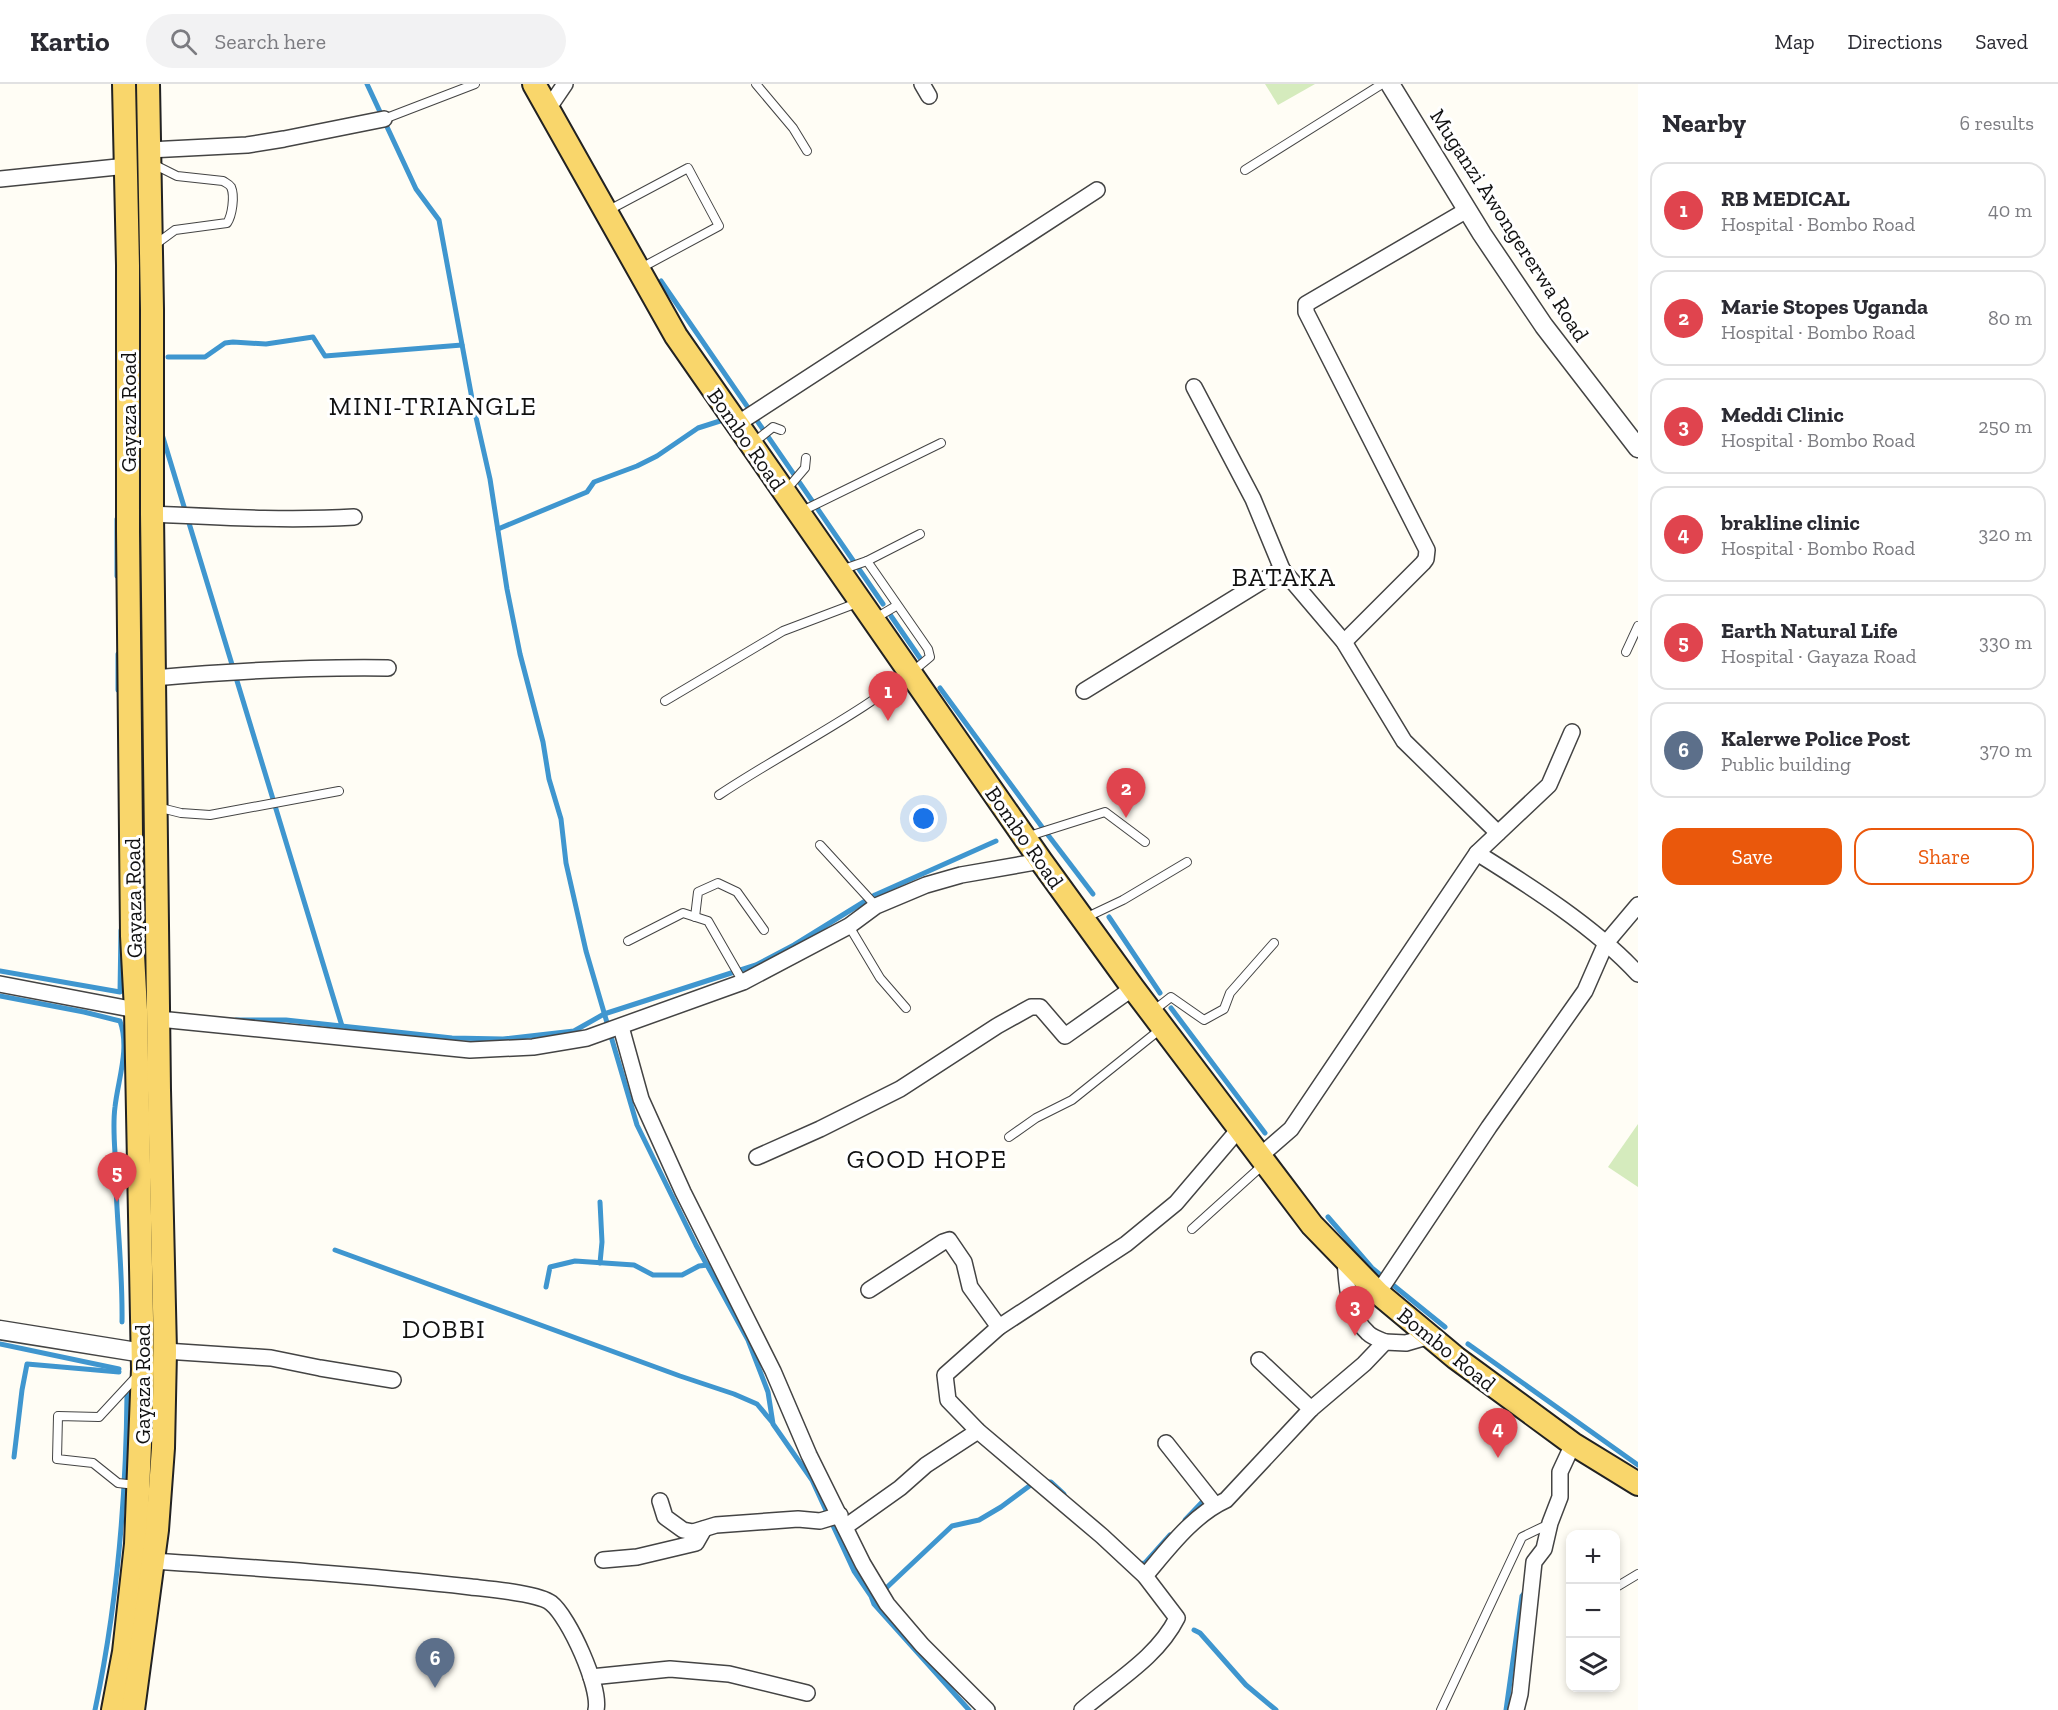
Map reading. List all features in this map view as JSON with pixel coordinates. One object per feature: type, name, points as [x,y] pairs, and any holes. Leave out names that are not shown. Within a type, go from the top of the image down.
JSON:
[{"type":"main road","name":"Gayaza Road","points":[[124,84],[127,166],[132,936],[150,1358],[163,1448],[153,1561],[133,1710]]},
{"type":"main road","name":"Gayaza Road","points":[[113,1710],[132,1591],[150,1358],[159,1019],[148,84]]},
{"type":"main road","name":"Bombo Road","points":[[534,84],[676,336],[1041,861],[1133,988],[1312,1225],[1378,1293],[1456,1359],[1573,1444],[1638,1484]]},
{"type":"street","points":[[548,109],[566,84]]},
{"type":"street","name":"Muganzi Awongererwa Road","points":[[1390,84],[1467,210],[1544,326],[1636,442]]},
{"type":"street","points":[[149,156],[256,144],[384,119]]},
{"type":"street","points":[[0,179],[127,166]]},
{"type":"street","points":[[737,424],[1097,190]]},
{"type":"street","points":[[1344,642],[1423,563],[1427,550],[1306,312],[1306,304],[1467,210]]},
{"type":"street","points":[[1194,387],[1252,499],[1282,569],[1344,642],[1404,741],[1498,833]]},
{"type":"street","points":[[152,514],[326,519],[354,517]]},
{"type":"street","points":[[1084,691],[1282,569]]},
{"type":"street","points":[[154,678],[320,668],[388,668]]},
{"type":"street","points":[[1262,1159],[1291,1129],[1477,853],[1548,785],[1572,732]]},
{"type":"street","points":[[1477,853],[1523,882],[1636,968]]},
{"type":"street","points":[[159,1019],[470,1050],[533,1047],[587,1038],[743,982],[849,926],[876,906],[926,885],[961,875],[1041,861]]},
{"type":"street","points":[[1378,1293],[1489,1127],[1585,992],[1606,943],[1638,905]]},
{"type":"street","points":[[0,984],[136,1010]]},
{"type":"street","points":[[758,1157],[900,1089],[997,1026],[1031,1007],[1040,1007],[1065,1036],[1133,988]]},
{"type":"street","points":[[617,1028],[640,1099],[683,1192],[773,1371],[808,1455],[863,1564],[887,1604],[922,1645],[987,1710]]},
{"type":"street","points":[[1082,1710],[1133,1671],[1172,1629],[1177,1618],[1145,1576],[1102,1536],[978,1431],[948,1400],[945,1375],[999,1327],[1116,1251],[1176,1203],[1239,1129]]},
{"type":"street","points":[[869,1290],[943,1242],[950,1240],[964,1262],[970,1287],[999,1327]]},
{"type":"street","points":[[1345,1259],[1347,1297],[1368,1334],[1385,1342],[1406,1343],[1430,1336]]},
{"type":"street","points":[[0,1330],[150,1358],[270,1358],[393,1380]]},
{"type":"street","points":[[1145,1576],[1184,1531],[1215,1505],[1226,1500],[1311,1408],[1364,1364],[1385,1342]]},
{"type":"street","points":[[1259,1360],[1311,1408]]},
{"type":"street","points":[[660,1501],[665,1516],[683,1530],[693,1532],[716,1525],[798,1519],[820,1521],[840,1519],[900,1488],[926,1465],[978,1431]]},
{"type":"street","points":[[1166,1443],[1215,1505]]},
{"type":"street","points":[[1516,1710],[1520,1694],[1534,1562],[1544,1549],[1550,1523],[1560,1497],[1560,1472],[1573,1444]]},
{"type":"street","points":[[603,1560],[637,1557],[696,1543],[704,1529]]},
{"type":"street","points":[[153,1561],[407,1580],[518,1593],[550,1602],[567,1623],[591,1677],[597,1703],[596,1710]]},
{"type":"street","points":[[591,1677],[670,1670],[729,1674],[807,1693]]},
{"type":"lane","points":[[384,119],[475,84]]},
{"type":"lane","points":[[756,84],[793,128],[807,151]]},
{"type":"lane","points":[[1245,170],[1382,84]]},
{"type":"lane","points":[[149,156],[177,176],[223,181],[232,189],[231,218],[227,223],[175,230],[151,250]]},
{"type":"lane","points":[[605,212],[688,168],[719,226],[637,270]]},
{"type":"lane","points":[[752,444],[773,427],[781,430]]},
{"type":"lane","points":[[798,512],[941,443]]},
{"type":"lane","points":[[784,492],[805,468],[806,458]]},
{"type":"lane","points":[[839,571],[867,561],[920,534]]},
{"type":"lane","points":[[719,795],[911,673],[930,657],[928,649],[896,606],[867,561]]},
{"type":"lane","points":[[665,701],[783,631],[867,610],[896,606]]},
{"type":"lane","points":[[1626,652],[1638,626]]},
{"type":"lane","points":[[156,807],[181,813],[210,815],[339,791]]},
{"type":"lane","points":[[1025,837],[1105,812],[1145,842]]},
{"type":"lane","points":[[820,844],[876,906]]},
{"type":"lane","points":[[1083,919],[1123,900],[1187,862]]},
{"type":"lane","points":[[695,917],[698,892],[718,883],[737,892],[764,930]]},
{"type":"lane","points":[[628,941],[683,913],[708,921],[743,982]]},
{"type":"lane","points":[[849,926],[880,978],[906,1008]]},
{"type":"lane","points":[[1009,1137],[1036,1118],[1072,1100],[1157,1020],[1171,997],[1204,1020],[1224,1009],[1230,993],[1274,943]]},
{"type":"lane","points":[[1192,1229],[1262,1159]]},
{"type":"lane","points":[[140,1485],[118,1483],[93,1463],[57,1458],[58,1416],[99,1417],[150,1358]]},
{"type":"lane","points":[[1441,1710],[1522,1538],[1550,1523]]},
{"type":"lane","points":[[1620,1585],[1638,1574]]},
{"type":"green space","points":[[1265,84],[1315,84],[1278,105]]},
{"type":"green space","points":[[1638,1124],[1638,1187],[1608,1167]]},
{"type":"waterway","points":[[367,84],[416,189],[439,220],[473,404],[490,479],[507,589],[520,654],[543,742],[549,779],[561,819],[566,863],[586,951],[637,1125],[696,1245],[748,1340],[768,1392],[773,1424],[812,1480],[854,1571],[874,1604],[969,1710]]},
{"type":"waterway","points":[[661,281],[883,604]]},
{"type":"waterway","points":[[168,357],[205,357],[225,343],[266,344],[313,337],[325,356],[462,345]]},
{"type":"waterway","points":[[498,529],[587,492],[594,482],[637,466],[657,456],[698,428],[720,421]]},
{"type":"waterway","points":[[161,431],[342,1026]]},
{"type":"waterway","points":[[117,519],[117,576]]},
{"type":"waterway","points":[[891,616],[920,658]]},
{"type":"waterway","points":[[118,654],[118,690]]},
{"type":"waterway","points":[[940,688],[1042,827]]},
{"type":"waterway","points":[[1048,835],[1093,894]]},
{"type":"waterway","points":[[236,1020],[286,1020],[452,1038],[503,1039],[574,1031],[604,1014],[756,965],[794,945],[875,895],[996,841]]},
{"type":"waterway","points":[[1109,917],[1160,993]]},
{"type":"waterway","points":[[0,971],[120,992],[121,930]]},
{"type":"waterway","points":[[0,996],[120,1021],[124,1053],[115,1107],[114,1130],[122,1322]]},
{"type":"waterway","points":[[1171,1008],[1265,1133]]},
{"type":"waterway","points":[[600,1202],[602,1242],[600,1263]]},
{"type":"waterway","points":[[1328,1217],[1372,1268],[1445,1327]]},
{"type":"waterway","points":[[335,1250],[734,1394],[757,1404],[772,1422]]},
{"type":"waterway","points":[[546,1287],[550,1267],[575,1261],[634,1265],[653,1275],[682,1275],[699,1266],[708,1265]]},
{"type":"waterway","points":[[0,1344],[119,1369]]},
{"type":"waterway","points":[[1468,1344],[1638,1465]]},
{"type":"waterway","points":[[14,1457],[27,1364],[119,1372]]},
{"type":"waterway","points":[[95,1710],[109,1632],[119,1553],[125,1473],[127,1394]]},
{"type":"waterway","points":[[883,1591],[952,1526],[979,1520],[1036,1481]]},
{"type":"waterway","points":[[1045,1482],[1051,1482],[1064,1494]]},
{"type":"waterway","points":[[1185,1520],[1206,1498]]},
{"type":"waterway","points":[[1139,1564],[1145,1563],[1170,1535]]},
{"type":"waterway","points":[[1506,1710],[1522,1596],[1526,1591]]},
{"type":"waterway","points":[[1194,1630],[1200,1633],[1246,1685],[1276,1710]]},
{"type":"place","name":"RB MEDICAL","points":[[888,721]]},
{"type":"place","name":"Marie Stopes Uganda","points":[[1126,818]]},
{"type":"place","name":"Earth Natural Life","points":[[117,1202]]},
{"type":"place","name":"Meddi Clinic","points":[[1355,1336]]},
{"type":"place","name":"brakline clinic","points":[[1498,1458]]},
{"type":"place","name":"Kalerwe Police Post","points":[[435,1688]]},
{"type":"district","name":"MINI-TRIANGLE","points":[[433,406]]},
{"type":"district","name":"BATAKA","points":[[1284,577]]},
{"type":"district","name":"GOOD HOPE","points":[[927,1159]]},
{"type":"district","name":"DOBBI","points":[[444,1329]]}]
